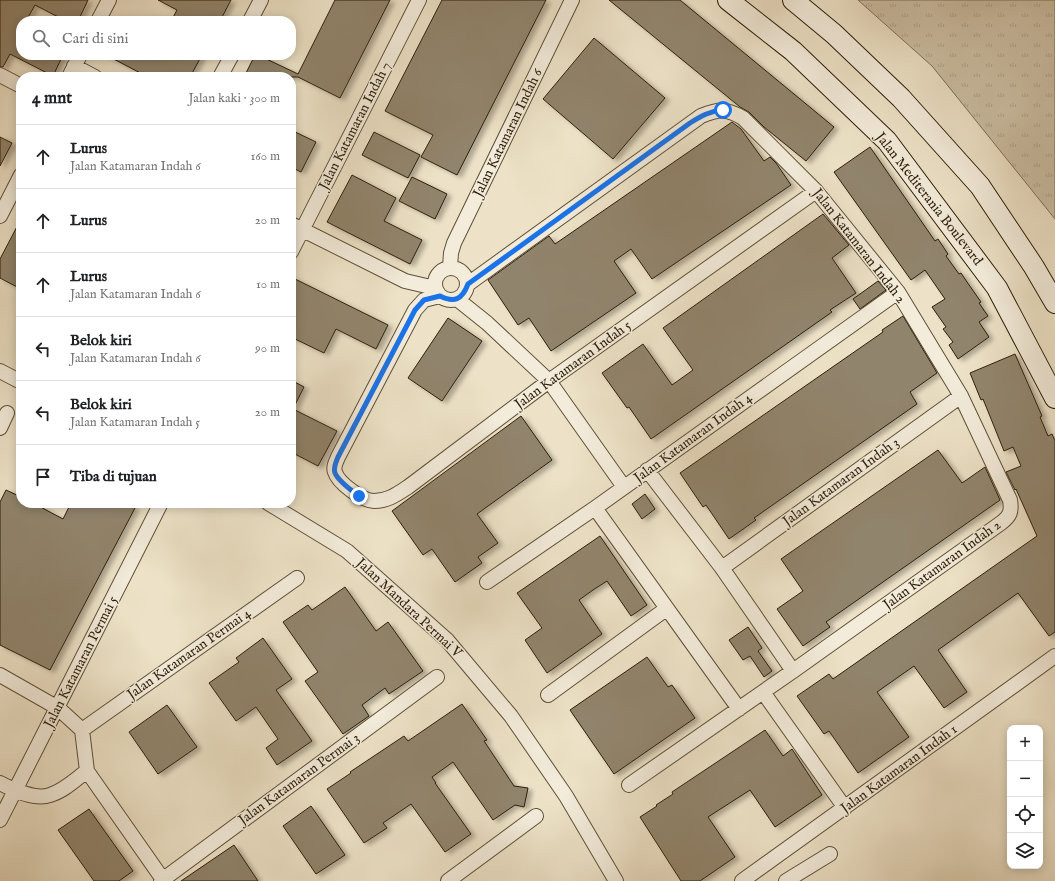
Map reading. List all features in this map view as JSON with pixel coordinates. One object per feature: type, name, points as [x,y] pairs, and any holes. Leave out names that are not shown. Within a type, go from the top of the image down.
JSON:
[{"type":"street","points":[[101,16],[109,0]]},
{"type":"street","points":[[253,16],[261,0]]},
{"type":"street","name":"Jalan Katamaran Indah 7","points":[[297,227],[419,0]]},
{"type":"street","name":"Jalan Katamaran Indah 6","points":[[450,267],[451,253],[454,243],[572,0]]},
{"type":"street","name":"Jalan Mediterania Boulevard","points":[[728,0],[793,51],[887,141],[997,288],[1055,398]]},
{"type":"street","points":[[793,0],[834,34],[901,98],[980,186],[1034,266],[1055,303]]},
{"type":"street","points":[[223,72],[229,60]]},
{"type":"street","points":[[74,66],[85,72]]},
{"type":"street","points":[[0,75],[16,83]]},
{"type":"street","name":"Jalan Katamaran Indah 2","points":[[468,284],[690,123],[701,116],[715,111],[723,110],[734,113],[743,118],[816,192],[898,292],[961,396],[1010,500],[1011,513],[1009,517],[1001,523],[793,671],[629,785]]},
{"type":"street","points":[[0,216],[16,185]]},
{"type":"street","name":"Jalan Katamaran Indah 5","points":[[437,292],[424,300],[415,310],[334,465],[335,473],[351,490],[359,496],[372,501],[387,499],[408,487],[549,381],[816,192]]},
{"type":"street","points":[[297,227],[404,281],[437,292],[448,300],[457,299],[465,293],[468,284],[465,275],[459,269],[450,267],[441,271],[435,278],[437,292]]},
{"type":"street","name":"Jalan Katamaran Indah 4","points":[[487,582],[595,508],[898,292]]},
{"type":"street","points":[[457,299],[503,338],[549,381],[624,487]]},
{"type":"street","points":[[0,371],[16,379]]},
{"type":"street","name":"Jalan Katamaran Indah 3","points":[[722,568],[961,396]]},
{"type":"street","points":[[0,428],[7,413]]},
{"type":"street","points":[[647,470],[722,568],[793,671]]},
{"type":"street","name":"Jalan Katamaran Permai 5","points":[[0,820],[159,508]]},
{"type":"street","name":"Jalan Mandara Permai V","points":[[276,508],[347,551],[447,640],[511,716],[566,796],[616,881]]},
{"type":"street","points":[[595,508],[739,709]]},
{"type":"street","name":"Jalan Katamaran Permai 4","points":[[82,730],[297,578]]},
{"type":"street","points":[[548,695],[666,609]]},
{"type":"street","name":"Jalan Katamaran Indah 1","points":[[742,881],[1055,656]]},
{"type":"street","points":[[0,675],[58,708],[82,730],[86,771],[162,881]]},
{"type":"street","name":"Jalan Katamaran Permai 3","points":[[162,881],[437,677]]},
{"type":"street","points":[[763,692],[845,808]]},
{"type":"street","points":[[0,783],[14,791],[50,796],[58,792],[86,771]]},
{"type":"street","points":[[448,881],[536,816]]},
{"type":"street","points":[[786,881],[830,854]]},
{"type":"green space","points":[[858,0],[1055,0],[1055,219],[932,66]]},
{"type":"building","points":[[0,0],[88,0],[80,16],[56,16],[35,5],[29,16],[16,16],[16,57],[10,54],[3,67],[0,67]]},
{"type":"building","points":[[158,0],[231,0],[223,16],[174,16],[177,10]]},
{"type":"building","points":[[335,0],[390,0],[340,98],[296,77],[296,73],[298,74]]},
{"type":"building","points":[[442,0],[546,0],[457,175],[421,157],[433,135],[385,111]]},
{"type":"building","points":[[609,0],[680,0],[834,127],[806,161],[764,127],[749,112],[740,107]]},
{"type":"building","points":[[594,38],[665,98],[613,159],[543,99]]},
{"type":"building","points":[[22,60],[61,60],[55,72],[45,72]]},
{"type":"building","points":[[116,60],[199,60],[193,72],[138,72]]},
{"type":"building","points":[[252,60],[269,60],[294,72],[246,72]]},
{"type":"building","points":[[732,122],[741,129],[764,161],[770,157],[776,163],[791,185],[652,279],[631,249],[614,261],[636,293],[551,351],[529,318],[518,325],[488,280],[549,236],[555,244]]},
{"type":"building","points":[[296,132],[316,142],[301,172],[296,170]]},
{"type":"building","points":[[374,132],[420,155],[408,178],[362,155]]},
{"type":"building","points":[[0,137],[12,143],[0,166]]},
{"type":"building","points":[[870,147],[935,241],[938,239],[948,254],[946,256],[959,274],[961,273],[981,302],[979,303],[988,316],[979,322],[989,337],[958,359],[949,345],[953,342],[943,329],[946,327],[932,307],[945,299],[925,270],[911,280],[834,172]]},
{"type":"building","points":[[352,175],[396,198],[384,221],[422,240],[410,264],[327,222]]},
{"type":"building","points":[[412,177],[447,194],[435,219],[399,201]]},
{"type":"building","points":[[823,214],[849,245],[832,258],[856,293],[830,310],[832,312],[651,439],[629,407],[627,408],[602,373],[643,344],[672,385],[693,370],[663,328]]},
{"type":"building","points":[[16,229],[16,286],[0,278],[0,259]]},
{"type":"building","points":[[296,279],[388,325],[376,349],[336,329],[324,353],[296,339]]},
{"type":"building","points":[[878,281],[886,290],[860,309],[853,299]]},
{"type":"building","points":[[903,316],[937,373],[910,392],[917,404],[754,518],[756,520],[729,539],[706,505],[703,507],[680,473],[883,332],[882,330]]},
{"type":"building","points":[[448,318],[482,341],[442,401],[408,378]]},
{"type":"building","points":[[1015,354],[1042,416],[1040,417],[1048,436],[1052,434],[1055,441],[1055,632],[1049,636],[1018,593],[938,650],[967,692],[944,708],[914,666],[877,692],[909,737],[858,773],[829,731],[824,734],[797,696],[829,674],[833,679],[1037,536],[1016,489],[1015,490],[1006,472],[1021,466],[1013,447],[1004,451],[983,399],[981,400],[970,373]]},
{"type":"building","points":[[296,383],[304,387],[296,403]]},
{"type":"building","points":[[296,410],[337,431],[318,466],[296,455]]},
{"type":"building","points":[[521,416],[552,460],[477,514],[498,543],[478,557],[482,563],[455,582],[432,549],[423,555],[392,511]]},
{"type":"building","points":[[938,450],[962,483],[985,467],[1000,500],[826,622],[830,627],[803,646],[777,609],[803,591],[781,559]]},
{"type":"building","points":[[6,490],[16,495],[16,508],[42,508],[63,519],[68,508],[135,508],[50,670],[0,645],[0,502]]},
{"type":"building","points":[[645,494],[655,509],[642,519],[632,504]]},
{"type":"building","points":[[600,536],[647,605],[631,616],[607,581],[593,590],[579,600],[602,634],[547,673],[525,640],[542,628],[517,593]]},
{"type":"building","points":[[345,587],[376,631],[388,622],[423,671],[389,694],[385,688],[362,705],[369,716],[343,734],[305,681],[318,672],[283,622],[308,605],[312,610]]},
{"type":"building","points":[[748,627],[762,648],[758,651],[772,671],[764,677],[750,656],[743,660],[729,640]]},
{"type":"building","points":[[263,638],[292,679],[276,690],[312,741],[277,765],[266,748],[278,739],[256,707],[236,721],[209,683],[239,662],[236,658]]},
{"type":"building","points":[[647,657],[668,687],[672,685],[695,718],[614,774],[570,710]]},
{"type":"building","points":[[462,704],[487,740],[484,741],[514,786],[528,788],[524,807],[515,805],[493,820],[453,762],[432,777],[471,834],[445,852],[411,804],[383,823],[387,828],[364,843],[327,789],[404,736],[408,741]]},
{"type":"building","points":[[167,705],[197,747],[158,774],[129,732]]},
{"type":"building","points":[[765,730],[783,756],[792,749],[822,795],[775,827],[750,790],[708,817],[735,857],[700,881],[681,881],[640,817],[673,794],[672,792]]},
{"type":"building","points":[[311,806],[345,855],[316,874],[283,826]]},
{"type":"building","points":[[89,809],[133,871],[119,881],[94,881],[58,830]]},
{"type":"building","points":[[234,845],[258,881],[181,881]]},
{"type":"route","points":[[359,496],[339,478],[335,473],[334,465],[415,310],[424,300],[440,296],[448,300],[457,299],[465,293],[468,284],[690,123],[701,116],[723,110]]}]
